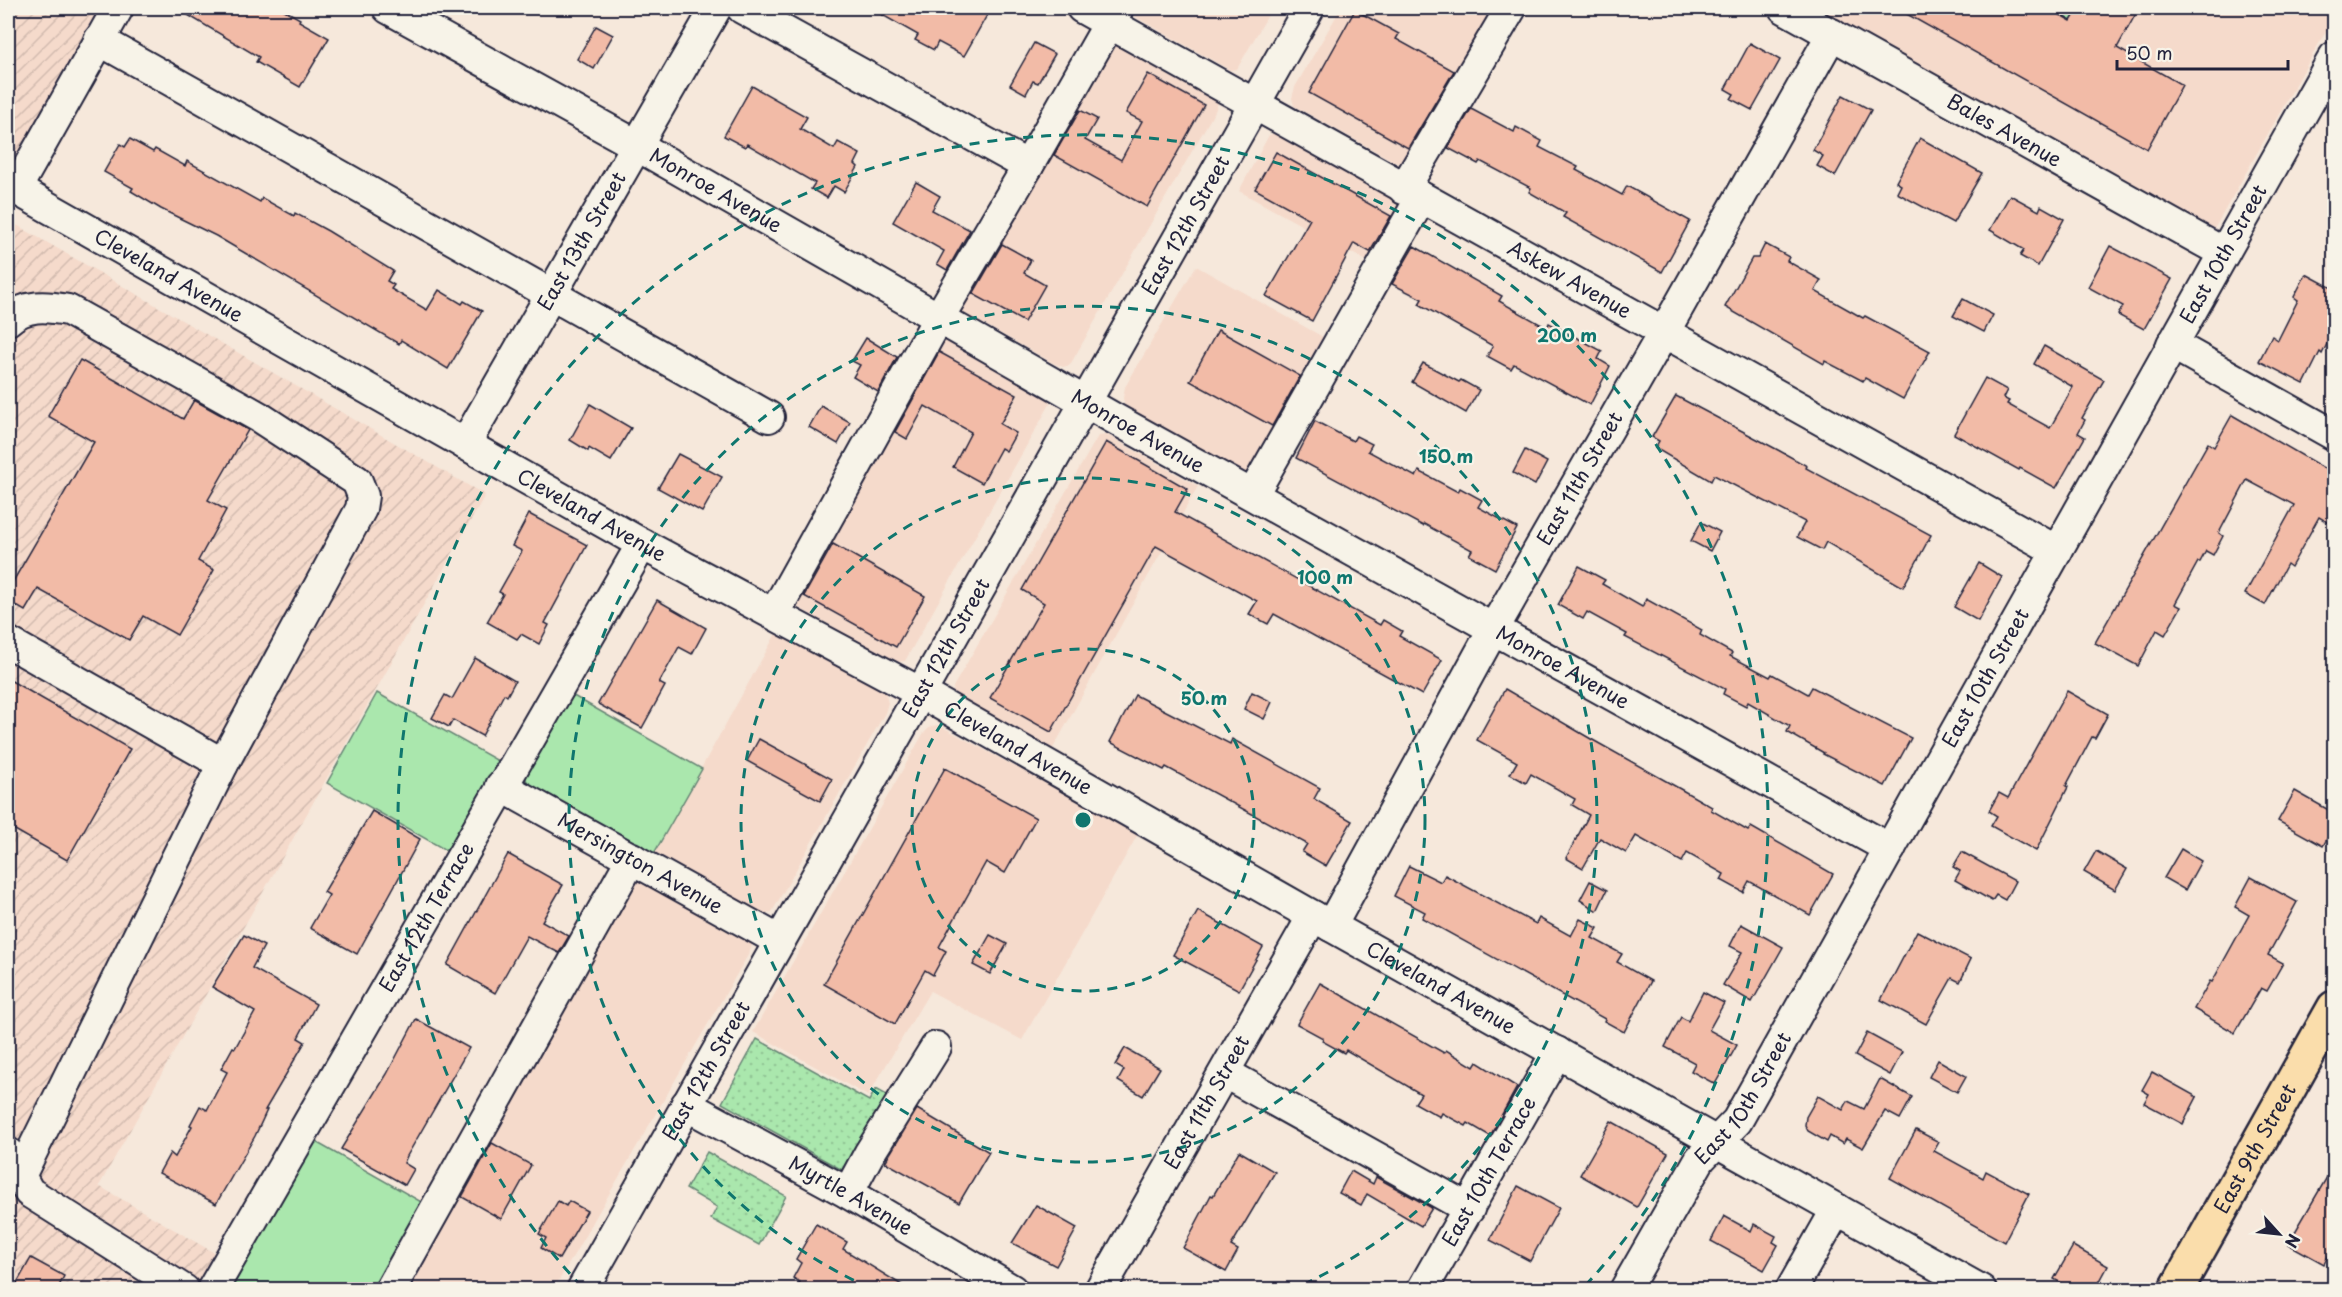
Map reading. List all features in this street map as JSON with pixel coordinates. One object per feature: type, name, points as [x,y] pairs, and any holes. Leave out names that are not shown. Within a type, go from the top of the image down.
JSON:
[{"type":"main road","name":"East 9th Street","points":[[2176,1290],[2334,1008]]},
{"type":"street","points":[[118,8],[99,40],[769,417]]},
{"type":"street","name":"Monroe Avenue","points":[[388,8],[638,146],[1085,402],[1890,849]]},
{"type":"street","name":"East 13th Street","points":[[465,444],[716,8]]},
{"type":"street","points":[[742,8],[1028,166]]},
{"type":"street","name":"Askew Avenue","points":[[1082,8],[1114,15],[1255,104],[2057,550]]},
{"type":"street","name":"East 12th Street","points":[[582,1290],[1309,8]]},
{"type":"street","points":[[1253,494],[1511,8]]},
{"type":"street","name":"Bales Avenue","points":[[1784,8],[2224,253]]},
{"type":"street","points":[[774,614],[938,319],[1114,15]]},
{"type":"street","name":"East 11th Street","points":[[1100,1290],[1225,1073],[1322,921],[1494,628],[1832,34]]},
{"type":"street","name":"Cleveland Avenue","points":[[99,40],[21,180],[22,193],[642,543],[921,693],[1322,921],[1981,1290]]},
{"type":"street","name":"East 10th Street","points":[[1625,1290],[1700,1159],[1737,1121],[2334,57]]},
{"type":"street","points":[[8,320],[30,307],[50,306],[68,310],[259,417],[357,481],[363,496],[361,509],[223,764],[13,1166],[28,1192],[184,1290]]},
{"type":"street","points":[[2172,344],[2334,435]]},
{"type":"street","name":"East 12th Terrace","points":[[212,1290],[642,543]]},
{"type":"street","points":[[8,642],[223,764]]},
{"type":"street","name":"Mersington Avenue","points":[[501,786],[780,941]]},
{"type":"street","points":[[390,1290],[632,858]]},
{"type":"street","points":[[848,1192],[936,1047]]},
{"type":"street","name":"East 10th Terrace","points":[[1422,1290],[1557,1052]]},
{"type":"street","points":[[1225,1073],[1469,1209]]},
{"type":"street","name":"Myrtle Avenue","points":[[686,1105],[848,1192],[1012,1290]]},
{"type":"street","points":[[1791,1290],[1837,1209]]},
{"type":"shaded area","points":[[8,8],[104,8],[16,164],[8,160]]},
{"type":"shaded area","points":[[1124,8],[1272,8],[1237,69],[1230,70],[1123,10]]},
{"type":"shaded area","points":[[1341,8],[1503,8],[1408,169],[1294,106],[1292,98],[1295,87]]},
{"type":"shaded area","points":[[1812,8],[2334,8],[2334,17],[2213,231]]},
{"type":"shaded area","points":[[1108,36],[1213,95],[1218,103],[1070,365],[1063,367],[952,306]]},
{"type":"shaded area","points":[[1277,132],[1408,208],[1374,265],[1239,191],[1269,135]]},
{"type":"shaded area","points":[[8,220],[485,495],[99,1186],[218,1255],[198,1289],[8,1289]]},
{"type":"shaded area","points":[[1196,266],[1332,342],[1254,481],[1125,408],[1123,398],[1125,387]]},
{"type":"shaded area","points":[[938,331],[1048,393],[1050,404],[905,661],[896,662],[787,601]]},
{"type":"shaded area","points":[[1107,435],[1198,486],[1051,752],[954,695],[953,687],[1098,436]]},
{"type":"shaded area","points":[[778,630],[885,692],[888,703],[885,713],[772,912],[764,914],[653,855]]},
{"type":"shaded area","points":[[939,725],[1138,834],[1022,1040],[930,991],[868,1096],[753,1032],[923,734],[931,726]]},
{"type":"shaded area","points":[[632,872],[748,939],[752,946],[748,955],[554,1289],[397,1290]]},
{"type":"green space","points":[[2048,8],[2079,8],[2071,21]]},
{"type":"green space","points":[[377,693],[500,762],[449,852],[327,783]]},
{"type":"green space","points":[[570,694],[702,769],[653,855],[529,785],[525,772]]},
{"type":"green space","points":[[757,1039],[869,1101],[876,1089],[896,1100],[853,1176],[722,1103]]},
{"type":"green space","points":[[314,1141],[432,1208],[385,1289],[230,1290]]},
{"type":"green space","points":[[707,1152],[786,1196],[759,1245],[711,1219],[717,1207],[686,1189]]},
{"type":"building","points":[[176,8],[281,8],[329,38],[300,87],[256,62],[259,57]]},
{"type":"building","points":[[870,8],[991,8],[964,56],[938,42],[934,50],[915,40],[918,35]]},
{"type":"building","points":[[1896,8],[2048,8],[2071,21],[2079,8],[2139,8],[2117,48],[2182,85],[2147,149]]},
{"type":"building","points":[[1355,10],[1399,34],[1396,39],[1454,71],[1408,148],[1309,93]]},
{"type":"building","points":[[596,26],[613,35],[594,69],[577,59]]},
{"type":"building","points":[[1034,43],[1055,54],[1038,83],[1033,81],[1026,94],[1010,85]]},
{"type":"building","points":[[1750,43],[1780,60],[1752,110],[1731,99],[1734,94],[1725,89]]},
{"type":"building","points":[[1148,74],[1204,105],[1147,207],[1054,155],[1080,110],[1097,119],[1085,140],[1121,160],[1142,121],[1126,113]]},
{"type":"building","points":[[752,86],[807,117],[800,129],[834,149],[838,142],[860,154],[855,164],[858,167],[844,192],[834,186],[827,198],[811,189],[815,183],[747,144],[745,147],[724,136]]},
{"type":"building","points":[[1843,95],[1871,110],[1835,176],[1817,166],[1823,156],[1813,150]]},
{"type":"building","points":[[1471,109],[1514,132],[1516,127],[1542,141],[1539,147],[1578,167],[1576,170],[1622,195],[1627,186],[1690,221],[1662,272],[1563,217],[1566,213],[1529,192],[1531,188],[1480,161],[1478,164],[1448,148]]},
{"type":"building","points":[[1920,138],[1982,173],[1953,223],[1897,193],[1901,185],[1896,182]]},
{"type":"building","points":[[130,139],[153,152],[155,149],[185,166],[187,161],[260,202],[262,198],[328,231],[393,271],[387,281],[394,285],[391,289],[427,310],[439,290],[462,304],[464,301],[482,311],[448,369],[401,340],[399,344],[216,236],[161,209],[131,191],[133,188],[104,172],[120,144],[125,147]]},
{"type":"building","points":[[1276,152],[1391,216],[1370,252],[1354,243],[1312,321],[1266,296],[1310,219],[1255,189]]},
{"type":"building","points":[[916,182],[940,196],[932,210],[970,230],[947,270],[937,264],[944,251],[893,222]]},
{"type":"building","points":[[2010,195],[2039,211],[2041,206],[2064,219],[2038,266],[2020,256],[2024,250],[1990,230]]},
{"type":"building","points":[[1002,244],[1031,260],[1024,273],[1045,285],[1024,322],[973,294]]},
{"type":"building","points":[[1765,244],[1789,257],[1787,261],[1821,280],[1815,291],[1930,351],[1903,399],[1865,378],[1863,381],[1825,361],[1824,364],[1725,307],[1752,258],[1758,258]]},
{"type":"building","points":[[1414,246],[1502,296],[1499,301],[1547,328],[1549,323],[1602,351],[1598,359],[1610,366],[1590,405],[1514,364],[1511,369],[1487,356],[1493,346],[1419,304],[1422,299],[1392,284]]},
{"type":"building","points":[[2110,246],[2172,279],[2144,329],[2118,315],[2123,306],[2088,287]]},
{"type":"building","points":[[2306,274],[2334,289],[2334,330],[2304,384],[2259,361],[2272,336],[2278,340],[2298,300],[2294,297]]},
{"type":"building","points":[[1963,299],[1993,315],[1984,332],[1953,316]]},
{"type":"building","points":[[1218,330],[1300,376],[1272,426],[1190,381]]},
{"type":"building","points":[[866,338],[897,357],[878,392],[853,377],[860,365],[852,361]]},
{"type":"building","points":[[2044,346],[2104,380],[2082,418],[2085,420],[2078,433],[2085,437],[2056,488],[1954,434],[1985,378],[2007,390],[2003,398],[2009,401],[2007,404],[2050,428],[2073,387],[2034,364]]},
{"type":"building","points":[[939,352],[1017,395],[1000,424],[1016,433],[1006,451],[1001,448],[982,483],[953,467],[971,432],[925,406],[907,439],[895,432]]},
{"type":"building","points":[[80,360],[183,419],[194,400],[248,430],[208,500],[226,510],[198,561],[214,570],[177,635],[143,616],[129,640],[38,589],[25,611],[8,601],[8,590],[94,442],[48,416]]},
{"type":"building","points":[[1423,363],[1479,390],[1466,413],[1412,382]]},
{"type":"building","points":[[1676,396],[1931,535],[1903,587],[1826,542],[1822,550],[1797,537],[1805,522],[1714,475],[1711,481],[1655,448],[1659,441],[1652,437]]},
{"type":"building","points":[[590,404],[631,428],[611,461],[570,440]]},
{"type":"building","points":[[821,406],[850,422],[838,444],[809,427]]},
{"type":"building","points":[[2232,415],[2334,474],[2334,526],[2319,517],[2291,567],[2287,564],[2265,605],[2245,594],[2294,505],[2247,480],[2219,533],[2223,536],[2213,555],[2206,551],[2198,562],[2175,604],[2181,607],[2165,635],[2157,630],[2138,666],[2095,643],[2208,443],[2214,447]]},
{"type":"building","points":[[1315,421],[1353,441],[1356,436],[1372,444],[1368,451],[1416,477],[1419,471],[1458,492],[1460,488],[1482,500],[1478,507],[1517,528],[1495,569],[1469,555],[1472,550],[1296,458]]},
{"type":"building","points":[[1106,442],[1188,489],[1175,512],[1380,625],[1383,620],[1402,631],[1399,636],[1442,660],[1422,695],[1274,614],[1268,624],[1249,614],[1257,601],[1156,546],[1051,732],[990,698],[1044,603],[1022,590]]},
{"type":"building","points":[[1525,450],[1547,462],[1535,485],[1513,473]]},
{"type":"building","points":[[678,454],[722,477],[702,512],[658,488]]},
{"type":"building","points":[[529,514],[587,545],[545,623],[549,625],[539,644],[521,634],[517,639],[487,622],[503,594],[499,592],[522,551],[512,546]]},
{"type":"building","points":[[1701,522],[1720,532],[1710,551],[1691,541]]},
{"type":"building","points":[[833,544],[925,596],[896,647],[804,596]]},
{"type":"building","points":[[1979,563],[2002,577],[1978,621],[1954,607]]},
{"type":"building","points":[[1579,566],[1605,580],[1602,584],[1642,607],[1646,599],[1702,630],[1700,635],[1732,653],[1730,656],[1770,677],[1772,674],[1808,694],[1812,687],[1911,738],[1885,786],[1823,754],[1787,732],[1790,726],[1748,702],[1746,706],[1723,694],[1725,689],[1625,637],[1627,634],[1587,612],[1583,619],[1558,605]]},
{"type":"building","points":[[657,600],[706,628],[692,654],[679,647],[659,683],[665,686],[642,728],[598,704]]},
{"type":"building","points":[[475,658],[515,681],[507,696],[504,694],[482,736],[453,720],[449,727],[432,718],[445,695],[452,699]]},
{"type":"building","points":[[8,679],[130,749],[67,860],[8,826]]},
{"type":"building","points":[[1505,689],[1712,807],[1711,810],[1748,831],[1751,827],[1833,874],[1810,915],[1749,881],[1743,892],[1721,880],[1724,874],[1687,853],[1682,862],[1636,836],[1626,853],[1600,838],[1583,868],[1566,858],[1589,815],[1572,805],[1575,799],[1531,774],[1526,783],[1510,774],[1517,762],[1477,740]]},
{"type":"building","points":[[2067,691],[2108,714],[2095,738],[2092,737],[2066,786],[2068,787],[2036,851],[1991,826],[1997,816],[1989,811],[1999,793],[2008,798]]},
{"type":"building","points":[[1252,692],[1272,702],[1264,719],[1244,709]]},
{"type":"building","points":[[1135,695],[1230,744],[1232,739],[1320,788],[1314,799],[1352,821],[1326,866],[1302,852],[1307,844],[1166,767],[1164,770],[1110,742]]},
{"type":"building","points":[[759,739],[832,779],[820,801],[747,761]]},
{"type":"building","points":[[945,768],[1036,818],[1005,873],[986,862],[939,947],[946,951],[933,975],[925,970],[895,1024],[824,984]]},
{"type":"building","points":[[2295,791],[2334,813],[2334,826],[2323,846],[2278,821]]},
{"type":"building","points":[[372,811],[420,839],[357,954],[310,928],[329,895],[324,892]]},
{"type":"building","points":[[2181,849],[2201,861],[2185,890],[2164,878]]},
{"type":"building","points":[[2096,851],[2127,869],[2115,890],[2084,872]]},
{"type":"building","points":[[1962,852],[2015,881],[2005,900],[1996,895],[1992,901],[1955,880],[1960,871],[1953,867]]},
{"type":"building","points":[[508,854],[563,885],[542,921],[569,936],[559,953],[527,936],[495,993],[447,965]]},
{"type":"building","points":[[1409,866],[1441,882],[1445,875],[1536,924],[1539,918],[1571,936],[1580,919],[1598,928],[1592,938],[1622,954],[1617,962],[1651,981],[1624,1032],[1604,1021],[1605,1019],[1422,918],[1425,912],[1394,896]]},
{"type":"building","points":[[2251,877],[2297,902],[2268,955],[2283,963],[2267,991],[2261,988],[2235,1033],[2194,1009],[2210,981],[2212,982],[2249,915],[2235,907]]},
{"type":"building","points":[[1590,881],[1607,890],[1597,911],[1580,900]]},
{"type":"building","points":[[1198,911],[1263,947],[1239,990],[1173,955]]},
{"type":"building","points":[[1741,924],[1783,947],[1752,1002],[1723,985],[1742,952],[1730,946]]},
{"type":"building","points":[[1917,931],[1971,959],[1960,982],[1952,978],[1926,1024],[1881,1000]]},
{"type":"building","points":[[244,935],[264,946],[252,968],[316,1004],[298,1038],[305,1042],[265,1110],[267,1110],[255,1136],[216,1204],[159,1173],[170,1153],[175,1157],[200,1106],[207,1110],[227,1072],[221,1069],[255,1012],[212,987]]},
{"type":"building","points":[[990,935],[1007,944],[990,974],[973,965]]},
{"type":"building","points":[[1320,983],[1444,1053],[1446,1050],[1474,1067],[1477,1062],[1517,1087],[1490,1136],[1468,1123],[1466,1126],[1442,1113],[1440,1117],[1415,1103],[1421,1094],[1346,1050],[1344,1053],[1322,1041],[1323,1038],[1297,1024]]},
{"type":"building","points":[[1703,992],[1724,1003],[1709,1030],[1737,1045],[1715,1084],[1691,1071],[1695,1063],[1665,1047],[1681,1017],[1688,1021]]},
{"type":"building","points":[[416,1019],[469,1048],[407,1156],[404,1163],[414,1169],[405,1185],[341,1149],[387,1074]]},
{"type":"building","points":[[1867,1033],[1902,1052],[1890,1075],[1855,1056]]},
{"type":"building","points":[[1125,1048],[1160,1068],[1143,1096],[1118,1081],[1124,1070],[1115,1065]]},
{"type":"building","points":[[1938,1060],[1966,1076],[1957,1092],[1929,1077]]},
{"type":"building","points":[[2152,1072],[2197,1097],[2183,1124],[2144,1103],[2149,1094],[2142,1090]]},
{"type":"building","points":[[1880,1079],[1912,1097],[1900,1119],[1885,1111],[1863,1148],[1846,1139],[1843,1144],[1830,1136],[1827,1142],[1808,1131],[1805,1125],[1806,1117],[1818,1096],[1843,1110],[1848,1101],[1864,1109]]},
{"type":"building","points":[[917,1109],[989,1152],[959,1203],[885,1162]]},
{"type":"building","points":[[1611,1121],[1668,1153],[1637,1207],[1580,1175]]},
{"type":"building","points":[[1916,1130],[1939,1142],[1934,1151],[1983,1178],[1986,1171],[2029,1194],[2004,1242],[1890,1178]]},
{"type":"building","points":[[492,1143],[531,1165],[501,1219],[462,1197]]},
{"type":"building","points":[[1239,1151],[1275,1172],[1231,1246],[1238,1250],[1226,1272],[1183,1248],[1211,1195],[1213,1196]]},
{"type":"building","points":[[2334,1165],[2334,1245],[2324,1264],[2288,1244]]},
{"type":"building","points":[[1351,1171],[1373,1184],[1376,1177],[1432,1208],[1421,1226],[1367,1194],[1361,1205],[1339,1193]]},
{"type":"building","points":[[1518,1186],[1559,1208],[1530,1261],[1490,1240]]},
{"type":"building","points":[[558,1201],[566,1206],[569,1201],[587,1211],[559,1259],[541,1248],[546,1238],[539,1234]]},
{"type":"building","points":[[1036,1205],[1077,1228],[1056,1266],[1012,1243]]},
{"type":"building","points":[[1724,1216],[1751,1231],[1754,1224],[1776,1236],[1773,1242],[1778,1245],[1764,1270],[1711,1241]]},
{"type":"building","points":[[816,1224],[847,1242],[843,1249],[910,1290],[795,1290],[800,1282],[793,1278],[801,1263],[796,1259]]},
{"type":"building","points":[[2073,1246],[2108,1266],[2095,1290],[2073,1290],[2054,1279]]},
{"type":"building","points":[[31,1258],[64,1276],[57,1290],[13,1290]]}]
